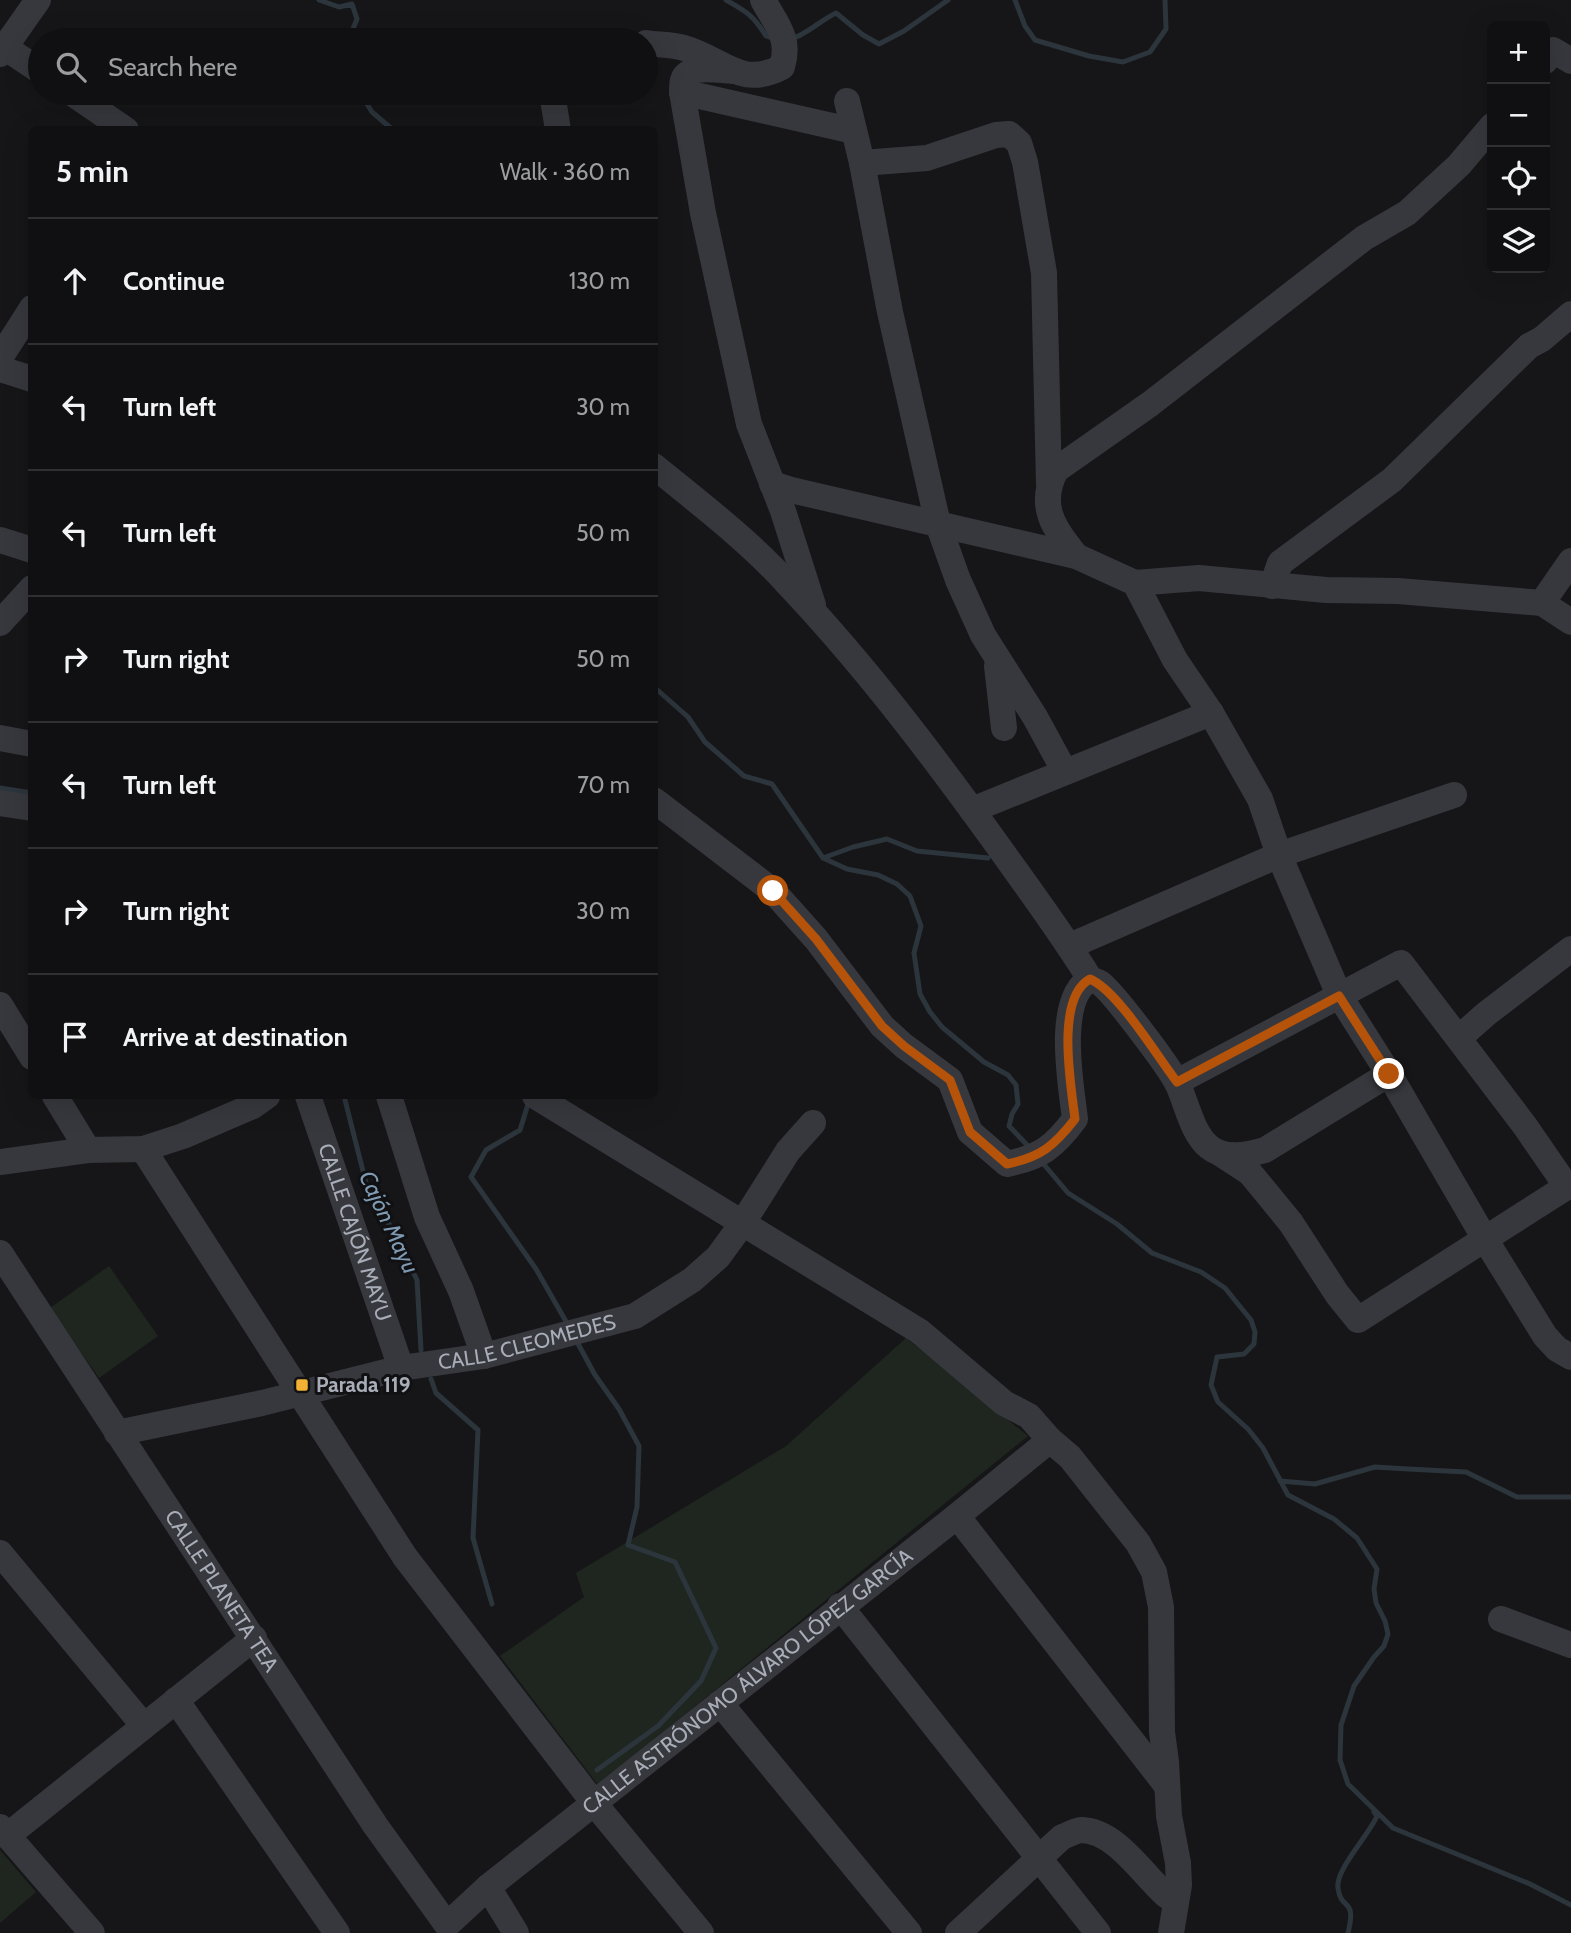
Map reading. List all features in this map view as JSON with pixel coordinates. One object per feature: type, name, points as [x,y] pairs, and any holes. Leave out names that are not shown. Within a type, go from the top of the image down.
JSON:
[{"type":"street","points":[[28,64],[2,48],[38,0]]},
{"type":"street","points":[[658,44],[683,47],[752,77],[769,74],[782,67],[786,53],[779,25],[762,0]]},
{"type":"street","points":[[1550,54],[1553,50],[1571,61]]},
{"type":"street","points":[[735,71],[697,70],[688,73],[683,79],[682,92],[701,201],[749,424],[818,617]]},
{"type":"street","points":[[682,92],[854,131]]},
{"type":"street","points":[[847,101],[862,163],[890,312],[938,524],[958,580],[996,657],[1035,717],[1065,772]]},
{"type":"street","points":[[90,105],[120,126]]},
{"type":"street","points":[[554,105],[557,126]]},
{"type":"street","points":[[1049,484],[1056,470],[1150,404],[1364,238],[1407,213],[1459,165],[1487,132]]},
{"type":"street","points":[[862,163],[927,158],[996,135],[1009,134],[1019,144],[1025,162],[1044,273],[1049,484],[1047,502],[1053,524],[1076,556]]},
{"type":"street","points":[[0,358],[28,314]]},
{"type":"street","points":[[1272,586],[1280,563],[1392,480],[1529,346],[1542,339],[1571,314]]},
{"type":"street","points":[[0,369],[28,378]]},
{"type":"street","points":[[658,469],[785,580],[892,705],[972,810],[1070,946],[1090,979],[1100,983],[1115,999],[1177,1082],[1197,1130],[1208,1146],[1250,1173],[1358,1320],[1569,1185],[1401,963],[1177,1082]]},
{"type":"street","points":[[772,484],[1076,556],[1135,583],[1199,578],[1272,586],[1542,603],[1571,622]]},
{"type":"street","points":[[789,533],[794,511],[801,502],[817,496]]},
{"type":"street","points":[[0,540],[28,549]]},
{"type":"street","points":[[1542,603],[1571,561]]},
{"type":"street","points":[[1135,583],[1175,660],[1211,713],[1260,799],[1279,855],[1339,996],[1389,1074],[1545,1336],[1557,1349],[1571,1357]]},
{"type":"street","points":[[0,623],[28,592]]},
{"type":"street","points":[[996,657],[1004,728]]},
{"type":"street","points":[[972,810],[1211,713]]},
{"type":"street","points":[[0,738],[28,743]]},
{"type":"street","points":[[1070,946],[1279,855],[1454,795]]},
{"type":"street","points":[[0,803],[28,807]]},
{"type":"street","points":[[658,803],[773,891],[816,939],[882,1026],[950,1080],[970,1132],[1007,1164],[1026,1160],[1056,1144],[1075,1119],[1069,1068],[1069,1018],[1074,996],[1081,984],[1090,979]]},
{"type":"street","points":[[1459,1038],[1571,949]]},
{"type":"street","points":[[0,1005],[28,1050]]},
{"type":"street","points":[[1222,1154],[1249,1155],[1265,1150],[1389,1074]]},
{"type":"street","points":[[57,1099],[88,1150]]},
{"type":"street","points":[[0,1161],[88,1150],[143,1149],[183,1136],[262,1099]]},
{"type":"street","name":"CALLE CAJÓN MAYU","points":[[309,1099],[401,1368]]},
{"type":"street","points":[[390,1099],[427,1217],[461,1291],[484,1356]]},
{"type":"street","points":[[540,1099],[919,1331],[1004,1403],[1029,1416],[1070,1458],[1138,1544],[1154,1572],[1161,1607],[1162,1732],[1169,1816],[1178,1863],[1179,1885],[1171,1933]]},
{"type":"street","name":"CALLE CLEOMEDES","points":[[117,1433],[262,1403],[401,1368],[484,1356],[635,1316],[692,1280],[718,1257],[788,1151],[813,1123]]},
{"type":"street","points":[[143,1149],[405,1557],[594,1803],[701,1933]]},
{"type":"street","name":"CALLE PLANETA TEA","points":[[0,1253],[375,1825],[447,1925]]},
{"type":"street","name":"CALLE ASTRÓNOMO ÁLVARO LÓPEZ GARCÍA","points":[[447,1925],[488,1887],[1050,1440]]},
{"type":"street","points":[[957,1516],[1167,1786]]},
{"type":"street","points":[[0,1553],[144,1726]]},
{"type":"street","points":[[840,1606],[1098,1933]]},
{"type":"street","points":[[1501,1619],[1571,1645]]},
{"type":"street","points":[[92,1933],[4,1832],[254,1638]]},
{"type":"street","points":[[176,1700],[337,1933]]},
{"type":"street","points":[[720,1703],[909,1933]]},
{"type":"street","points":[[958,1933],[1062,1837],[1080,1830],[1097,1833],[1117,1844],[1167,1896],[1177,1895]]},
{"type":"street","points":[[488,1887],[516,1933]]},
{"type":"shaded area","points":[[109,1266],[158,1336],[99,1378],[50,1308]]},
{"type":"shaded area","points":[[906,1338],[1028,1436],[598,1785],[500,1656],[584,1597],[576,1573],[786,1446]]},
{"type":"shaded area","points":[[0,1850],[36,1892],[0,1923]]},
{"type":"waterway","points":[[319,0],[339,7],[352,4],[357,19],[353,28]]},
{"type":"waterway","points":[[726,0],[749,15],[766,36],[775,39]]},
{"type":"waterway","points":[[791,39],[836,13],[879,44],[904,31],[948,0]]},
{"type":"waterway","points":[[1015,0],[1025,26],[1035,40],[1089,56],[1123,62],[1150,52],[1166,29],[1165,0]]},
{"type":"waterway","points":[[368,105],[388,126]]},
{"type":"waterway","points":[[658,691],[688,717],[705,742],[744,776],[772,784],[823,858],[847,869],[878,875],[897,884],[910,896],[921,926],[914,953],[920,994],[942,1027],[984,1062],[1008,1075],[1016,1085],[1018,1104],[1009,1126],[1030,1148]]},
{"type":"waterway","name":"Cajón Mayu","points":[[0,788],[28,792]]},
{"type":"waterway","points":[[823,858],[887,839],[917,851],[988,858]]},
{"type":"waterway","name":"Cajón Mayu","points":[[345,1099],[366,1183],[417,1280],[421,1350]]},
{"type":"waterway","points":[[529,1101],[520,1130],[486,1150],[471,1177],[536,1269],[568,1325]]},
{"type":"waterway","points":[[1041,1161],[1068,1193],[1117,1224],[1152,1253],[1201,1272],[1225,1288],[1251,1320],[1255,1332],[1254,1344],[1244,1354],[1217,1357],[1211,1385],[1218,1402],[1248,1429],[1263,1448],[1288,1495],[1334,1519],[1357,1538],[1377,1569],[1374,1589],[1376,1603],[1388,1634],[1384,1646],[1354,1686],[1341,1725],[1340,1760],[1348,1784],[1393,1828],[1530,1884],[1571,1905]]},
{"type":"waterway","points":[[576,1340],[639,1446],[637,1507],[628,1545],[675,1562],[716,1648],[701,1681],[658,1726],[597,1770]]},
{"type":"waterway","name":"Cajón Mayu","points":[[431,1379],[436,1393],[478,1430],[473,1538],[492,1604]]},
{"type":"waterway","points":[[1280,1481],[1315,1484],[1375,1467],[1466,1472],[1517,1497],[1571,1497]]},
{"type":"waterway","points":[[1348,1933],[1351,1914],[1340,1895],[1338,1881],[1377,1816],[1374,1812]]},
{"type":"place","name":"Parada 119","points":[[302,1385]]},
{"type":"route","points":[[773,891],[816,939],[882,1026],[950,1080],[970,1132],[1007,1164],[1026,1160],[1056,1144],[1075,1119],[1069,1068],[1069,1018],[1074,996],[1081,984],[1090,979],[1100,983],[1115,999],[1177,1082],[1339,996],[1389,1074]]}]
